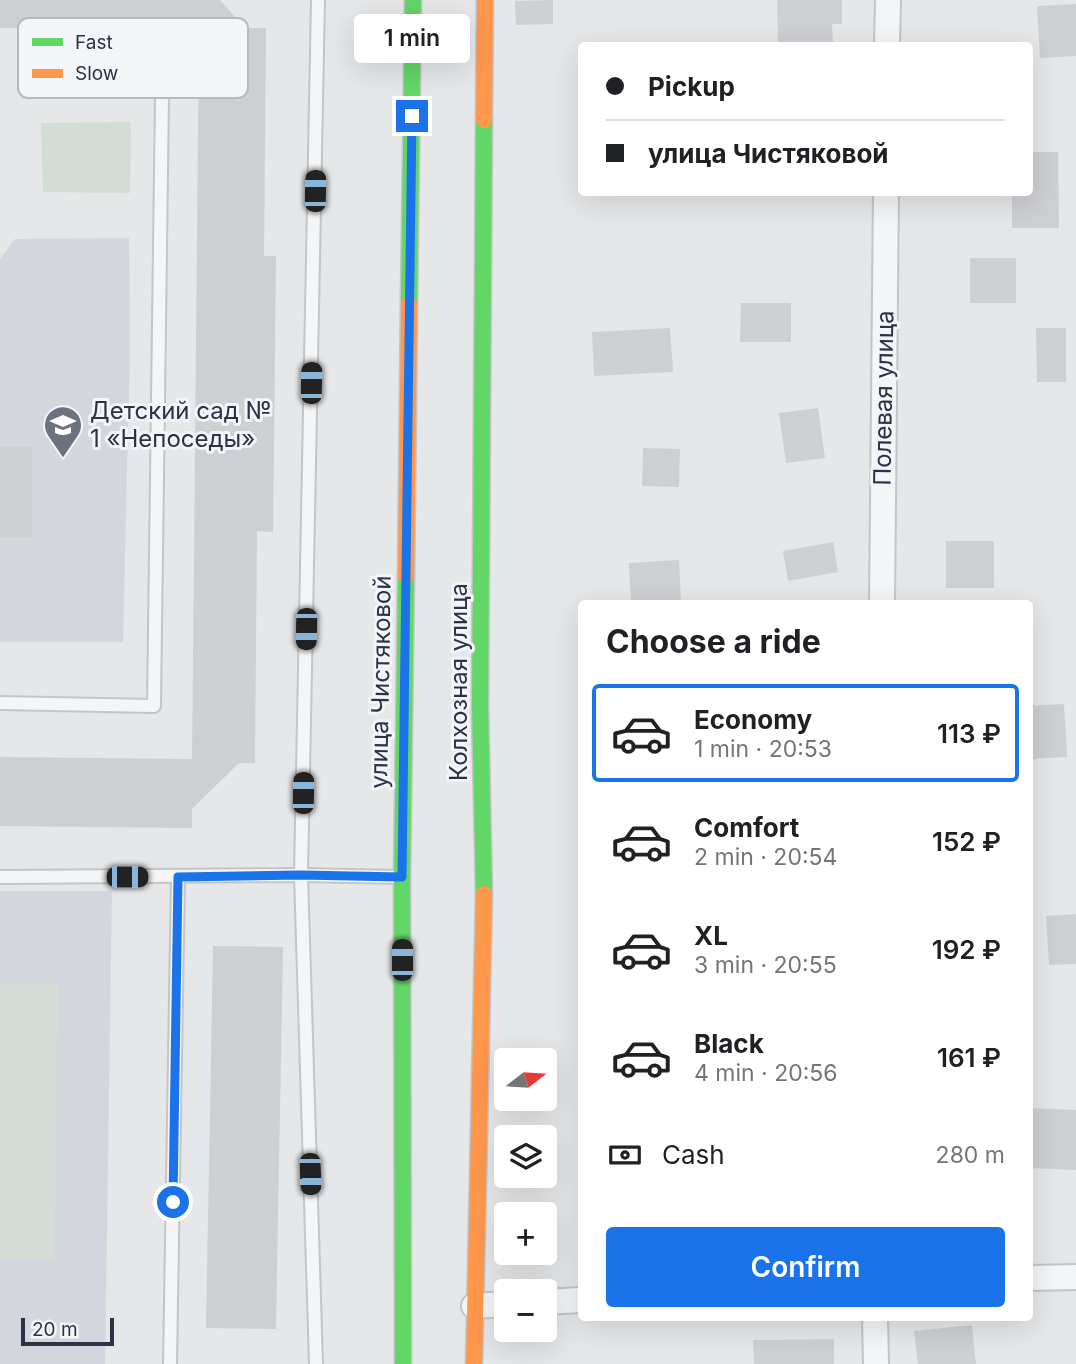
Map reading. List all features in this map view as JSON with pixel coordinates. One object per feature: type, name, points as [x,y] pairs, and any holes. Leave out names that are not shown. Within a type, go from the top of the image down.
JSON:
[{"type":"street","name":"улица Чистяковой","points":[[403,1364],[402,877],[413,0]]},
{"type":"street","name":"Колхозная улица","points":[[474,1364],[484,914],[480,706],[485,0]]},
{"type":"street","points":[[887,42],[888,0]]},
{"type":"street","name":"Полевая улица","points":[[882,600],[886,196]]},
{"type":"street","points":[[1033,1278],[1076,1277]]},
{"type":"street","points":[[557,1301],[578,1300]]},
{"type":"street","points":[[474,1306],[494,1305]]},
{"type":"street","points":[[875,1321],[876,1364]]},
{"type":"lane","points":[[316,1364],[301,875],[318,0]]},
{"type":"lane","points":[[0,703],[154,706],[162,98]]},
{"type":"lane","points":[[0,877],[402,877]]},
{"type":"lane","points":[[170,1364],[178,877]]},
{"type":"shaded area","points":[[131,122],[130,193],[43,192],[41,123]]},
{"type":"shaded area","name":"Детский сад № 1 «Непоседы»","points":[[129,238],[130,345],[123,642],[0,642],[0,259],[15,239]]},
{"type":"shaded area","points":[[0,891],[112,891],[105,1364],[0,1364]]},
{"type":"shaded area","points":[[0,983],[58,984],[54,1260],[0,1259]]},
{"type":"building","points":[[0,0],[220,0],[236,18],[18,18],[18,28],[0,28]]},
{"type":"building","points":[[553,0],[553,24],[516,25],[515,1]]},
{"type":"building","points":[[777,0],[842,0],[842,24],[832,24],[833,42],[778,42]]},
{"type":"building","points":[[1076,4],[1076,56],[1040,58],[1037,6]]},
{"type":"building","points":[[248,28],[266,28],[264,256],[276,256],[273,532],[257,531],[255,763],[239,763],[192,809],[192,828],[0,826],[0,757],[192,759],[198,98],[248,98]]},
{"type":"building","points":[[1033,152],[1058,152],[1059,228],[1012,228],[1012,196],[1033,196]]},
{"type":"building","points":[[970,258],[1016,258],[1016,303],[970,303]]},
{"type":"building","points":[[741,303],[791,303],[791,342],[740,342]]},
{"type":"building","points":[[670,328],[673,372],[594,376],[592,332]]},
{"type":"building","points":[[1036,328],[1066,328],[1066,382],[1037,382]]},
{"type":"building","points":[[818,408],[825,458],[786,463],[779,413]]},
{"type":"building","points":[[0,447],[32,447],[32,537],[0,537]]},
{"type":"building","points":[[643,448],[680,449],[679,487],[642,486]]},
{"type":"building","points":[[946,541],[994,541],[994,588],[946,588]]},
{"type":"building","points":[[833,542],[838,572],[788,581],[783,551]]},
{"type":"building","points":[[679,560],[681,600],[631,600],[629,563]]},
{"type":"building","points":[[1064,704],[1067,757],[1033,759],[1033,706]]},
{"type":"building","points":[[1076,914],[1076,964],[1049,965],[1046,916]]},
{"type":"building","points":[[213,946],[283,947],[276,1329],[206,1328]]},
{"type":"building","points":[[1033,1108],[1076,1110],[1076,1170],[1033,1168]]},
{"type":"building","points":[[972,1325],[976,1364],[918,1364],[914,1331]]},
{"type":"building","points":[[834,1339],[834,1364],[754,1364],[753,1340]]},
{"type":"traffic: fast","points":[[409,304],[413,0]]},
{"type":"traffic: fast","points":[[484,120],[480,706],[484,894]]},
{"type":"traffic: fast","points":[[403,1364],[402,877],[406,576]]},
{"type":"traffic: slow","points":[[484,120],[485,0]]},
{"type":"traffic: slow","points":[[406,576],[409,304]]},
{"type":"traffic: slow","points":[[474,1364],[484,894]]},
{"type":"place","name":"Детский сад № 1 «Непоседы»","points":[[63,459]]},
{"type":"route","points":[[173,1202],[178,877],[402,877],[412,116]]}]
